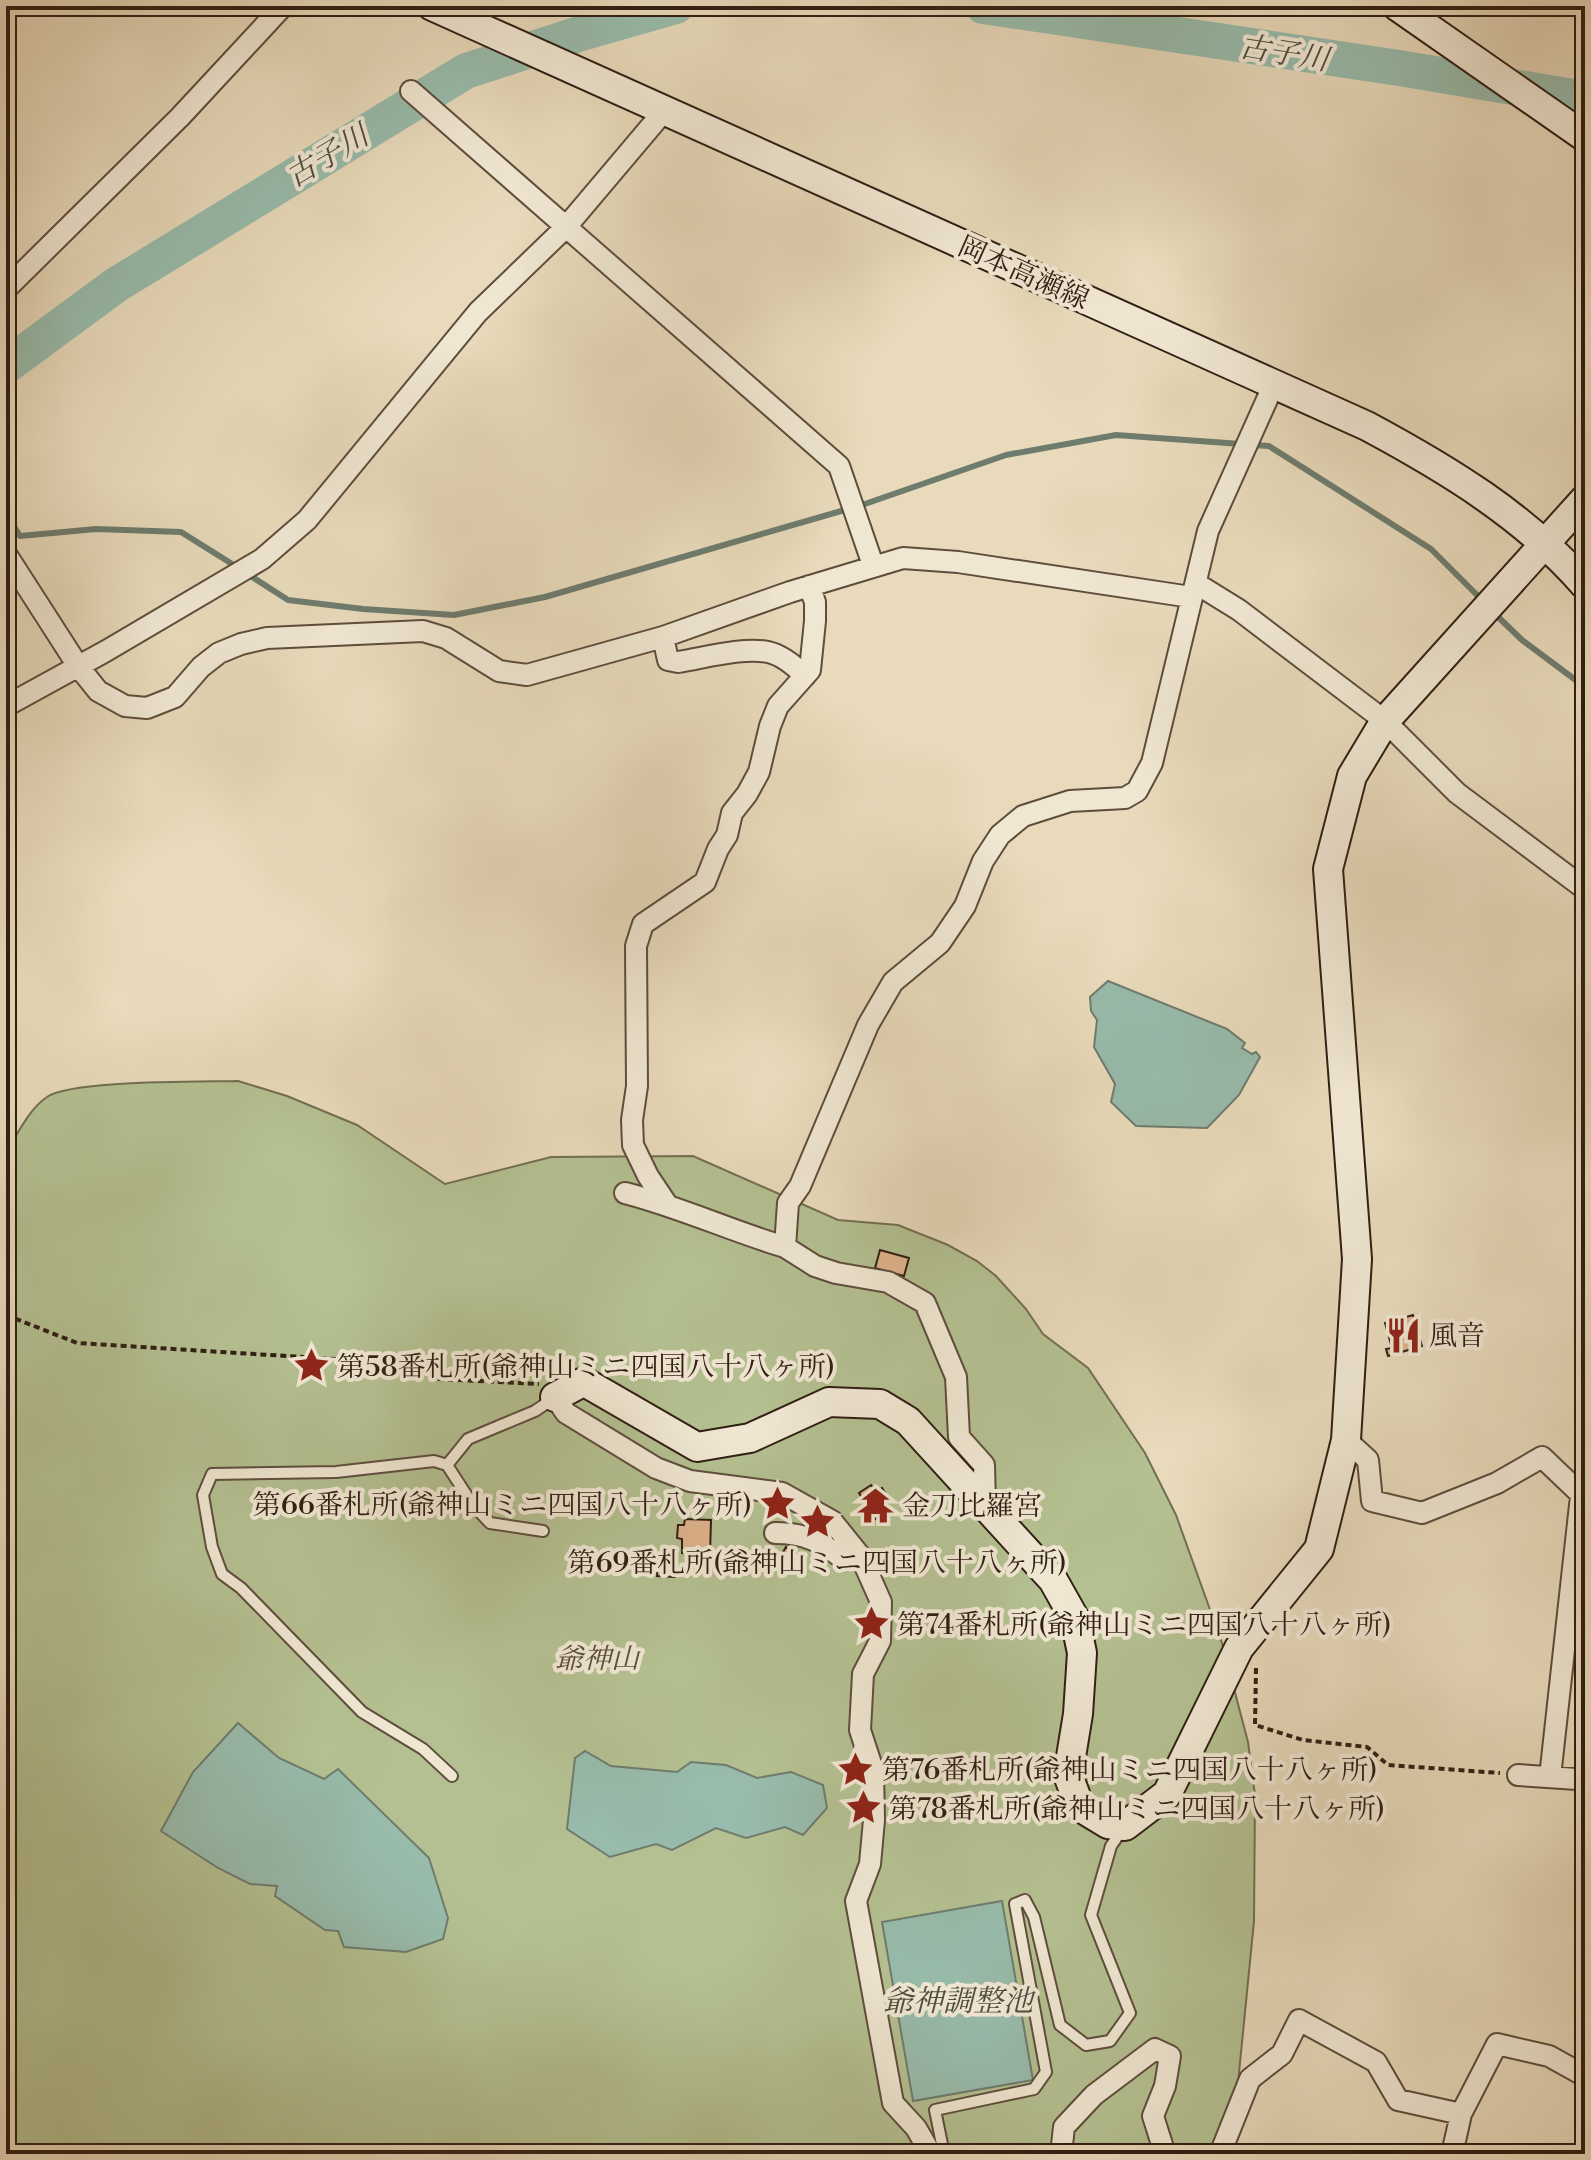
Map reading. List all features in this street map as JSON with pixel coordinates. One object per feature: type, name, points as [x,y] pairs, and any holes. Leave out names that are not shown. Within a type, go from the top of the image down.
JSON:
[{"type":"street","points":[[6,289],[180,117],[283,6]]},
{"type":"street","name":"岡本高瀬線","points":[[432,6],[1367,426],[1440,465],[1493,500],[1585,585]]},
{"type":"street","points":[[1397,6],[1585,137]]},
{"type":"street","points":[[411,91],[839,466],[873,565]]},
{"type":"street","points":[[6,706],[262,559],[307,520],[478,312],[566,227],[664,111]]},
{"type":"street","points":[[785,1247],[788,1203],[800,1186],[868,1025],[893,982],[940,943],[965,906],[983,861],[1000,835],[1023,816],[1070,801],[1125,798],[1137,791],[1152,763],[1208,531],[1274,384]]},
{"type":"street","points":[[931,2154],[916,2128],[893,2103],[856,1901],[870,1864],[873,1834],[873,1770],[860,1730],[863,1674],[880,1641],[881,1602],[857,1552],[832,1521],[782,1493],[690,1481],[656,1468],[566,1413],[555,1397],[581,1383],[588,1384],[697,1447],[750,1438],[829,1402],[880,1404],[908,1421],[1053,1580],[1075,1619],[1082,1653],[1078,1714],[1068,1775],[1080,1807],[1108,1824],[1125,1826],[1167,1794],[1239,1648],[1319,1549],[1346,1440],[1357,1259],[1328,869],[1352,776],[1385,721],[1585,499]]},
{"type":"street","points":[[6,554],[78,666],[98,691],[125,706],[147,708],[175,697],[201,667],[219,653],[267,638],[423,631],[446,638],[499,671],[527,675],[663,637],[809,586],[903,558],[1194,591],[1223,598],[1385,721],[1457,793],[1585,889]]},
{"type":"street","points":[[666,1203],[633,1145],[632,1120],[637,1086],[636,946],[643,924],[705,882],[727,835],[732,813],[759,772],[778,706],[810,670],[815,602],[809,586]]},
{"type":"street","points":[[663,637],[668,660],[678,662],[752,651],[770,652],[791,663],[805,676]]},
{"type":"street","points":[[625,1193],[666,1203],[736,1233],[785,1247],[815,1266],[888,1282],[925,1303],[956,1377],[959,1437],[984,1465],[985,1506]]},
{"type":"street","points":[[1346,1440],[1368,1460],[1372,1501],[1422,1513],[1497,1483],[1542,1457],[1583,1497],[1550,1777]]},
{"type":"street","points":[[775,1533],[799,1533],[827,1546],[845,1560],[857,1552]]},
{"type":"street","points":[[1518,1775],[1585,1782]]},
{"type":"street","points":[[1220,2154],[1250,2079],[1282,2054],[1299,2020],[1376,2062],[1398,2100],[1461,2114]]},
{"type":"street","points":[[1452,2154],[1461,2114],[1497,2044],[1549,2056],[1585,2076]]},
{"type":"street","points":[[1061,2154],[1064,2127],[1094,2095],[1155,2049],[1170,2056],[1165,2086],[1153,2116],[1165,2154]]},
{"type":"lane","points":[[447,1465],[468,1439],[535,1411],[555,1397]]},
{"type":"lane","points":[[452,1776],[423,1749],[362,1712],[241,1588],[222,1574],[212,1547],[203,1495],[212,1474],[336,1472],[434,1461],[447,1465],[473,1505],[490,1523],[543,1531]]},
{"type":"lane","points":[[944,2154],[935,2110],[1034,2089],[1046,2072],[1015,1904],[1025,1900],[1034,1917],[1060,2025],[1086,2045],[1110,2041],[1130,2013],[1091,1915],[1111,1846],[1125,1826]]},
{"type":"path","points":[[6,1315],[77,1343],[367,1361],[439,1379],[538,1383],[555,1397]]},
{"type":"path","points":[[1239,1648],[1256,1657],[1255,1725],[1303,1740],[1367,1747],[1388,1765],[1518,1775]]},
{"type":"green space","name":"爺神山","points":[[238,1081],[287,1096],[357,1125],[445,1184],[551,1157],[693,1156],[838,1220],[898,1225],[948,1245],[977,1261],[996,1276],[1026,1309],[1043,1334],[1088,1368],[1145,1453],[1176,1515],[1222,1643],[1248,1742],[1255,1795],[1254,1921],[1238,2083],[1225,2154],[6,2154],[6,1151],[34,1108],[61,1091],[108,1085]]},
{"type":"water","points":[[1108,981],[1227,1029],[1245,1043],[1242,1048],[1252,1054],[1256,1052],[1260,1057],[1239,1095],[1207,1128],[1136,1126],[1111,1102],[1115,1084],[1094,1047],[1097,1020],[1091,1011],[1090,997]]},
{"type":"water","points":[[238,1723],[279,1758],[324,1779],[338,1769],[429,1858],[448,1918],[443,1939],[406,1952],[344,1947],[338,1931],[325,1930],[275,1896],[277,1886],[250,1884],[218,1868],[161,1831],[193,1772]]},
{"type":"water","points":[[585,1751],[611,1766],[677,1772],[691,1762],[726,1765],[757,1778],[791,1772],[823,1785],[827,1808],[803,1835],[785,1827],[746,1838],[716,1828],[672,1850],[656,1844],[610,1857],[567,1829],[575,1758]]},
{"type":"water","name":"爺神調整池","points":[[1002,1901],[1033,2080],[913,2101],[882,1922]]},
{"type":"building","points":[[880,1250],[909,1258],[904,1276],[875,1268]]},
{"type":"building","name":"風音","points":[[1413,1315],[1422,1346],[1388,1356],[1386,1349],[1392,1348],[1385,1323]]},
{"type":"building","name":"金刀比羅宮","points":[[871,1485],[876,1492],[882,1488],[887,1496],[882,1499],[889,1510],[876,1519],[859,1493]]},
{"type":"building","points":[[685,1519],[711,1520],[710,1555],[682,1553],[682,1539],[677,1538],[678,1525],[684,1525]]},
{"type":"building","points":[[786,1547],[805,1559],[797,1573],[778,1561]]},
{"type":"building","points":[[659,1553],[677,1555],[675,1577],[657,1576]]},
{"type":"waterway","name":"古子川","points":[[6,366],[116,285],[466,71],[676,6]]},
{"type":"waterway","name":"古子川","points":[[983,6],[1585,99]]},
{"type":"waterway","points":[[859,506],[1006,455],[1116,435],[1241,444]]},
{"type":"waterway","points":[[1252,445],[1269,446],[1431,549],[1482,600]]},
{"type":"waterway","points":[[246,573],[288,600],[454,615],[545,597],[848,509]]},
{"type":"waterway","points":[[6,514],[20,536],[96,529],[181,532],[237,567]]},
{"type":"waterway","points":[[1492,611],[1522,640],[1585,687]]},
{"type":"place","name":"風音","points":[[1403,1335]]},
{"type":"place","name":"第58番札所(爺神山ミニ四国八十八ヶ所)","points":[[311,1366]]},
{"type":"place","name":"第66番札所(爺神山ミニ四国八十八ヶ所)","points":[[778,1504]]},
{"type":"place","name":"金刀比羅宮","points":[[876,1505]]},
{"type":"place","name":"第69番札所(爺神山ミニ四国八十八ヶ所)","points":[[817,1522]]},
{"type":"place","name":"第74番札所(爺神山ミニ四国八十八ヶ所)","points":[[871,1624]]},
{"type":"place","name":"第76番札所(爺神山ミニ四国八十八ヶ所)","points":[[856,1769]]},
{"type":"place","name":"第78番札所(爺神山ミニ四国八十八ヶ所)","points":[[863,1808]]}]
